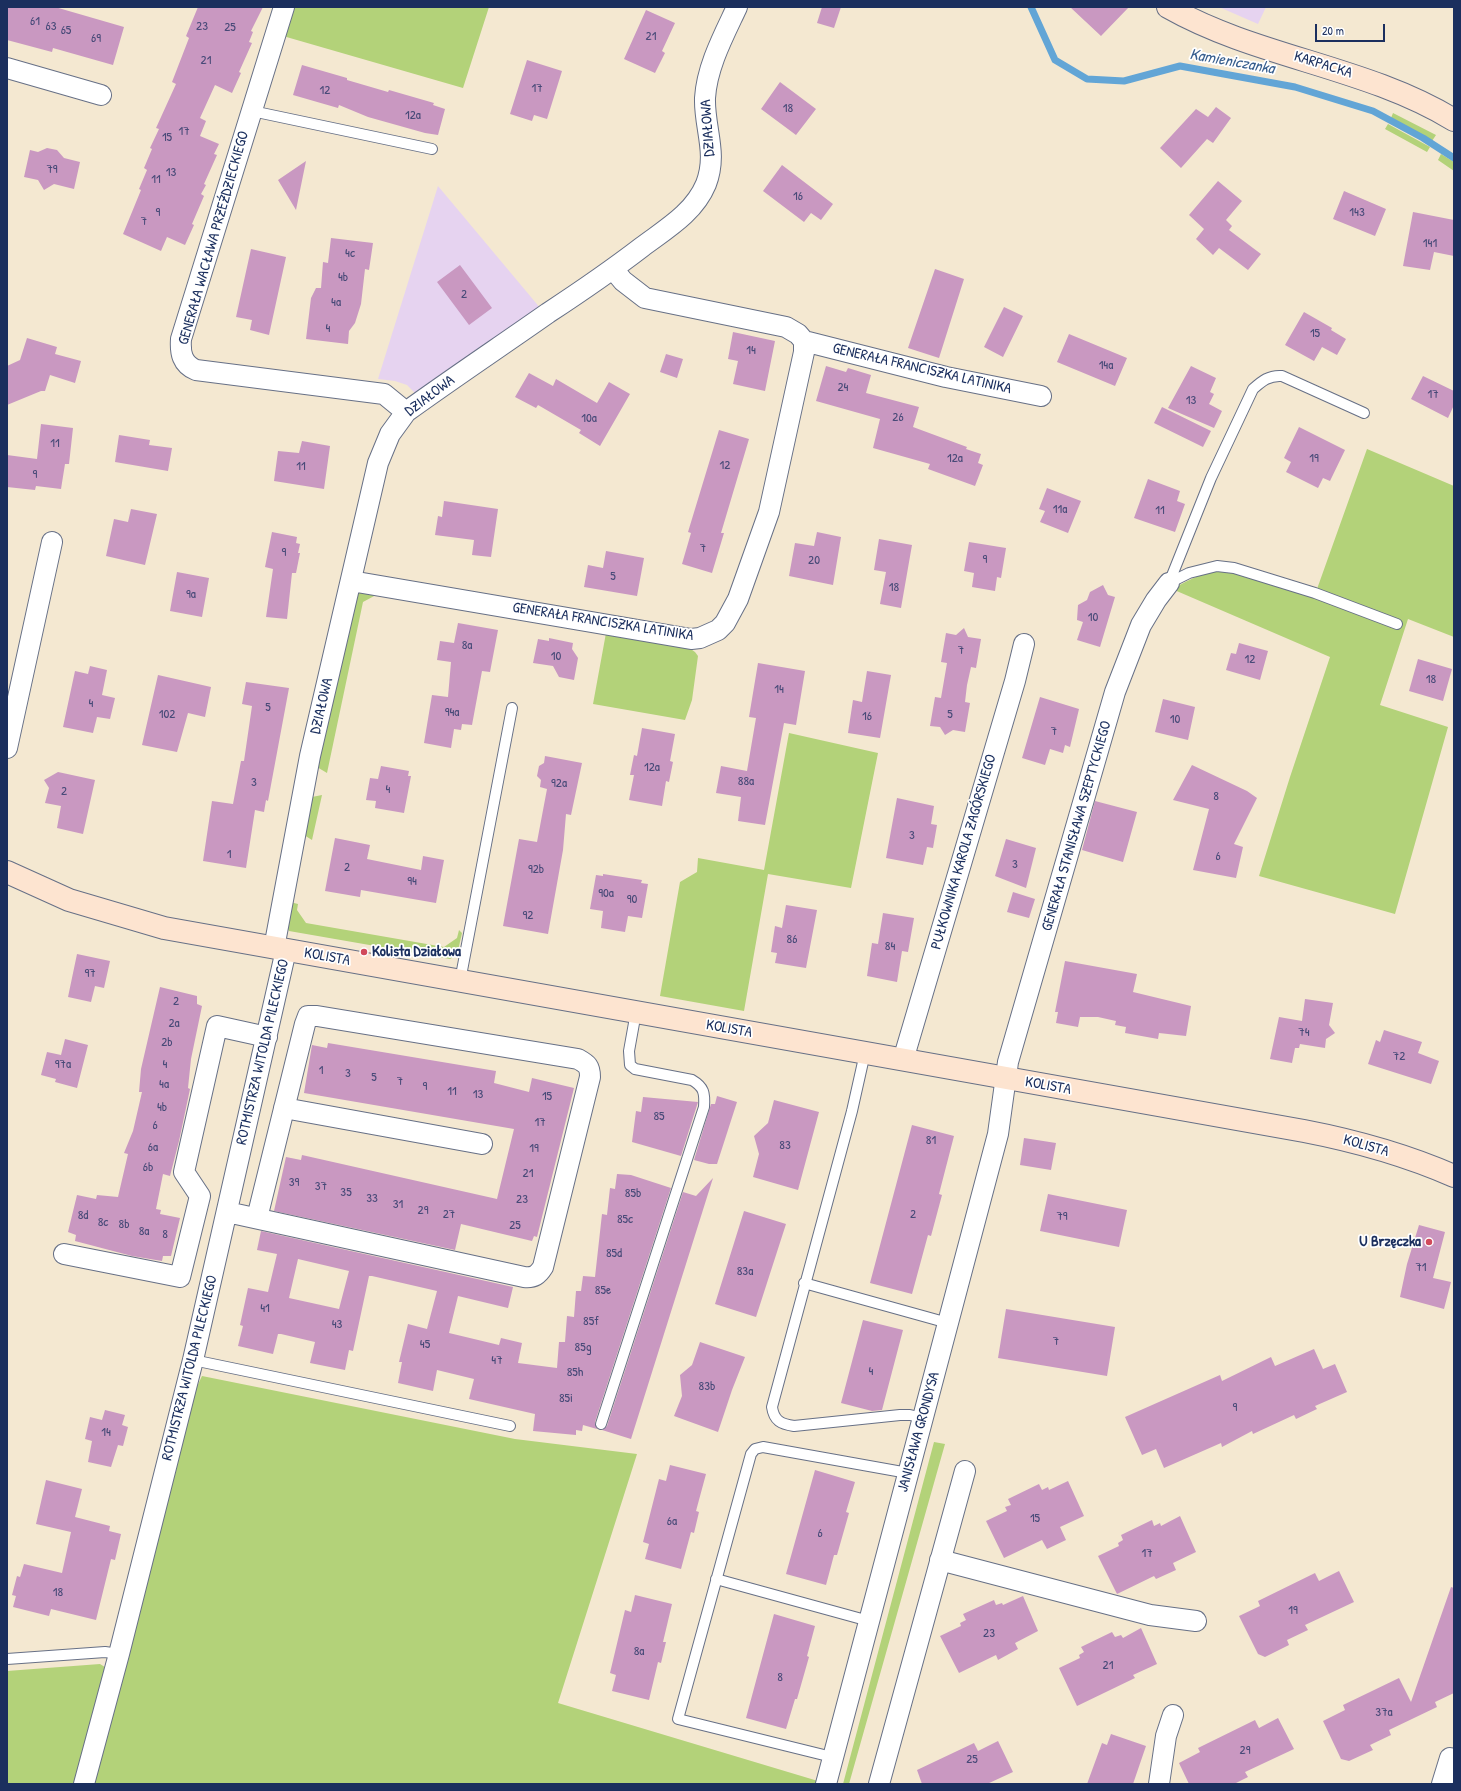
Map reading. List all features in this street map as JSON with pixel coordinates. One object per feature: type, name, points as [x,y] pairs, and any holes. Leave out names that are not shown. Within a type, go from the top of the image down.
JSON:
[{"type":"street","name":"GENERAŁA WACŁAWA PRZEŹDZIECKIEGO","points":[[284,7],[181,340],[180,350],[188,367],[196,370],[384,394],[406,412]]},
{"type":"street","name":"DZIAŁOWA","points":[[280,949],[310,756],[378,463],[390,434],[406,412],[613,269],[680,219],[690,209],[705,185],[710,171],[710,138],[705,113],[708,77],[737,7]]},
{"type":"street","name":"KARPACKA","points":[[1168,7],[1242,40],[1376,82],[1454,120]]},
{"type":"street","points":[[7,68],[101,95]]},
{"type":"street","name":"GENERAŁA FRANCISZKA LATINIKA","points":[[613,269],[623,281],[645,298],[786,327],[798,334],[804,341],[946,377],[1040,396]]},
{"type":"street","name":"GENERAŁA FRANCISZKA LATINIKA","points":[[351,581],[691,639],[711,635],[725,624],[738,599],[769,512],[804,352],[804,341]]},
{"type":"street","points":[[7,748],[52,542]]},
{"type":"street","name":"GENERAŁA STANISŁAWA SZEPTYCKIEGO","points":[[1006,1078],[1008,1062],[1115,692],[1141,625],[1156,600],[1169,583]]},
{"type":"street","name":"PUŁKOWNIKA KAROLA ZAGÓRSKIEGO","points":[[903,1060],[1013,688],[1024,644]]},
{"type":"street","name":"KOLISTA","points":[[7,872],[69,900],[164,928],[1334,1137],[1390,1152],[1454,1176]]},
{"type":"street","name":"ROTMISTRZA WITOLDA PILECKIEGO","points":[[84,1784],[119,1654],[193,1360],[267,1037],[280,949]]},
{"type":"street","points":[[227,1212],[531,1278],[539,1274],[543,1267],[588,1085],[590,1068],[586,1063],[578,1059],[317,1016],[308,1016],[257,1218]]},
{"type":"street","points":[[64,1254],[180,1277],[200,1196],[184,1172],[217,1026],[267,1037]]},
{"type":"street","name":"JANISŁAWA GRONDYSA","points":[[826,1784],[998,1134],[1006,1078]]},
{"type":"street","points":[[284,1108],[482,1144]]},
{"type":"street","points":[[879,1784],[965,1471]]},
{"type":"street","points":[[940,1560],[1150,1615],[1196,1621]]},
{"type":"street","points":[[1159,1784],[1166,1736],[1173,1715]]},
{"type":"street","points":[[1442,1784],[1450,1758]]},
{"type":"lane","points":[[252,111],[432,149]]},
{"type":"lane","points":[[1169,583],[1211,478],[1253,389],[1261,382],[1274,375],[1282,376],[1364,413]]},
{"type":"lane","points":[[1169,583],[1189,573],[1217,566],[1234,568],[1315,593],[1397,624]]},
{"type":"lane","points":[[460,981],[512,708]]},
{"type":"lane","points":[[601,1424],[704,1107],[704,1093],[700,1085],[692,1080],[635,1069],[630,1065],[629,1051],[636,1012]]},
{"type":"lane","points":[[865,1053],[852,1111],[804,1283],[772,1407],[773,1415],[776,1421],[783,1425],[794,1426],[900,1415],[910,1415],[923,1418]]},
{"type":"lane","points":[[804,1283],[948,1323]]},
{"type":"lane","points":[[193,1360],[510,1426]]},
{"type":"lane","points":[[832,1757],[678,1719],[751,1454],[755,1449],[763,1447],[908,1473]]},
{"type":"lane","points":[[716,1579],[869,1621]]},
{"type":"lane","points":[[7,1659],[104,1652],[119,1654]]},
{"type":"shaded area","points":[[1219,7],[1266,7],[1258,24]]},
{"type":"shaded area","points":[[438,186],[541,309],[416,394],[407,385],[395,381],[378,379]]},
{"type":"green space","points":[[292,7],[489,7],[463,88],[283,36]]},
{"type":"green space","points":[[1393,113],[1436,135],[1432,141],[1391,118]]},
{"type":"green space","points":[[1388,124],[1430,147],[1427,152],[1385,129]]},
{"type":"green space","points":[[1441,154],[1454,162],[1454,171],[1438,160]]},
{"type":"green space","points":[[1367,449],[1454,486],[1454,637],[1408,619],[1380,705],[1448,727],[1395,914],[1259,876],[1330,657],[1172,589],[1203,574],[1224,570],[1237,571],[1317,589]]},
{"type":"green space","points":[[361,591],[376,595],[363,602],[327,773],[317,767],[356,595]]},
{"type":"green space","points":[[606,633],[685,645],[695,652],[698,656],[692,700],[685,720],[593,704]]},
{"type":"green space","points":[[789,733],[878,753],[851,888],[768,874],[744,1011],[660,996],[680,882],[697,872],[698,858],[764,870]]},
{"type":"green space","points":[[322,795],[312,840],[304,835],[312,797]]},
{"type":"green space","points":[[290,902],[298,904],[297,910],[306,923],[444,947],[457,938],[459,930],[462,933],[457,955],[450,959],[289,931],[286,925]]},
{"type":"green space","points":[[202,1376],[515,1439],[637,1454],[558,1703],[818,1781],[817,1784],[92,1784],[190,1401]]},
{"type":"green space","points":[[934,1442],[945,1444],[849,1784],[843,1784]]},
{"type":"green space","points":[[100,1664],[108,1669],[78,1784],[7,1784],[7,1671]]},
{"type":"building","points":[[7,7],[55,7],[124,27],[113,65],[53,48],[52,52],[7,40]]},
{"type":"building","points":[[198,7],[263,7],[251,31],[253,32],[249,42],[252,43],[239,72],[241,73],[232,93],[215,85],[200,118],[206,121],[200,136],[219,144],[214,154],[217,155],[204,184],[206,185],[201,194],[204,196],[192,224],[194,225],[185,245],[167,237],[161,251],[123,234],[141,190],[139,189],[147,170],[144,168],[152,149],[150,148],[159,129],[156,128],[176,84],[172,82],[189,38],[186,36]]},
{"type":"building","points":[[822,7],[841,7],[834,28],[817,23]]},
{"type":"building","points":[[1070,7],[1129,7],[1101,36]]},
{"type":"building","points":[[646,10],[675,23],[662,51],[665,53],[655,73],[624,59]]},
{"type":"building","points":[[527,60],[562,71],[547,119],[534,115],[532,121],[510,114]]},
{"type":"building","points":[[302,65],[388,92],[389,90],[434,103],[433,105],[445,109],[438,135],[425,133],[368,117],[339,105],[338,108],[293,95]]},
{"type":"building","points":[[780,82],[816,109],[796,135],[761,109]]},
{"type":"building","points":[[1216,107],[1231,118],[1213,143],[1207,139],[1181,168],[1160,148],[1196,109],[1208,117]]},
{"type":"building","points":[[47,148],[57,150],[64,158],[80,162],[74,189],[54,184],[44,190],[38,180],[24,177],[30,150],[38,152]]},
{"type":"building","points":[[306,161],[296,210],[278,180]]},
{"type":"building","points":[[782,165],[833,204],[821,220],[811,213],[804,222],[763,191]]},
{"type":"building","points":[[1218,181],[1242,201],[1226,220],[1232,226],[1229,230],[1261,254],[1248,270],[1219,248],[1213,255],[1196,239],[1204,229],[1189,215]]},
{"type":"building","points":[[1344,191],[1386,209],[1375,236],[1333,219]]},
{"type":"building","points":[[1413,212],[1454,220],[1454,256],[1434,252],[1430,270],[1403,266]]},
{"type":"building","points":[[331,238],[373,243],[369,270],[365,269],[361,304],[355,323],[349,331],[348,344],[306,339],[311,298],[316,288],[321,288],[323,262],[328,263]]},
{"type":"building","points":[[251,249],[286,257],[269,335],[250,330],[252,320],[236,317]]},
{"type":"building","points":[[460,265],[492,308],[469,325],[437,282]]},
{"type":"building","points":[[935,269],[964,279],[939,358],[908,348]]},
{"type":"building","points":[[1004,307],[1023,316],[1003,357],[984,347]]},
{"type":"building","points":[[1304,312],[1332,328],[1331,330],[1346,339],[1337,355],[1322,347],[1314,361],[1285,345]]},
{"type":"building","points":[[733,332],[775,341],[765,391],[733,384],[738,361],[728,359]]},
{"type":"building","points":[[1069,334],[1127,358],[1115,386],[1057,362]]},
{"type":"building","points":[[27,338],[57,347],[55,354],[81,361],[75,383],[50,375],[45,391],[41,391],[7,405],[7,366],[20,360]]},
{"type":"building","points":[[666,354],[683,359],[677,378],[660,372]]},
{"type":"building","points":[[826,366],[846,372],[848,368],[871,375],[866,393],[919,407],[913,427],[967,447],[966,449],[981,454],[978,463],[983,465],[975,486],[928,469],[930,464],[873,448],[880,419],[816,401]]},
{"type":"building","points":[[1191,366],[1216,378],[1210,392],[1214,394],[1209,404],[1222,411],[1214,428],[1168,408]]},
{"type":"building","points":[[529,373],[553,386],[556,379],[597,403],[609,382],[630,394],[600,446],[579,433],[581,430],[538,405],[536,408],[515,397]]},
{"type":"building","points":[[1423,376],[1454,391],[1454,405],[1448,418],[1411,399]]},
{"type":"building","points":[[1162,407],[1211,431],[1203,447],[1154,423]]},
{"type":"building","points":[[41,424],[73,428],[69,464],[65,464],[61,489],[36,486],[35,490],[7,487],[7,455],[37,459]]},
{"type":"building","points":[[1299,427],[1345,450],[1330,481],[1323,478],[1318,488],[1286,472],[1291,462],[1284,458]]},
{"type":"building","points":[[719,430],[749,439],[721,533],[724,533],[712,573],[682,564],[691,533],[688,532]]},
{"type":"building","points":[[119,435],[150,440],[149,445],[172,448],[168,471],[115,462]]},
{"type":"building","points":[[302,441],[330,446],[324,489],[274,481],[278,451],[299,453]]},
{"type":"building","points":[[1148,479],[1180,491],[1177,501],[1185,504],[1175,532],[1134,518]]},
{"type":"building","points":[[1047,488],[1081,501],[1068,533],[1040,522],[1045,511],[1039,509]]},
{"type":"building","points":[[444,501],[498,509],[491,557],[472,555],[474,540],[435,535],[438,516],[442,517]]},
{"type":"building","points":[[131,509],[157,514],[145,565],[106,556],[114,519],[128,522]]},
{"type":"building","points":[[272,532],[297,537],[296,543],[300,544],[298,553],[300,553],[296,573],[292,573],[287,619],[266,617],[273,569],[265,567]]},
{"type":"building","points":[[817,532],[841,537],[833,585],[789,576],[795,543],[814,546]]},
{"type":"building","points":[[879,539],[912,545],[901,608],[880,604],[886,572],[874,570]]},
{"type":"building","points":[[969,542],[1006,548],[1001,578],[997,577],[995,591],[972,587],[974,573],[964,571]]},
{"type":"building","points":[[606,551],[644,558],[637,596],[584,587],[588,565],[603,568]]},
{"type":"building","points":[[177,572],[209,578],[202,617],[170,611]]},
{"type":"building","points":[[1103,585],[1108,595],[1115,597],[1100,647],[1077,640],[1083,622],[1077,620],[1078,605],[1087,600],[1090,592]]},
{"type":"building","points":[[458,623],[498,630],[490,672],[482,671],[472,725],[462,724],[461,730],[454,729],[451,748],[424,743],[432,695],[448,697],[451,662],[437,660],[440,641],[454,643]]},
{"type":"building","points":[[964,628],[968,637],[981,639],[976,668],[971,667],[967,685],[965,702],[970,703],[965,732],[953,730],[945,735],[940,727],[930,726],[935,697],[941,698],[947,663],[941,662],[946,633],[956,635]]},
{"type":"building","points":[[549,638],[573,643],[572,649],[578,658],[574,680],[559,677],[553,666],[533,663],[538,639],[549,641]]},
{"type":"building","points":[[1239,643],[1268,651],[1260,680],[1226,670],[1231,653],[1236,654]]},
{"type":"building","points":[[1418,659],[1452,669],[1443,701],[1409,691]]},
{"type":"building","points":[[758,663],[805,671],[796,725],[784,723],[765,825],[738,821],[741,797],[716,793],[721,766],[747,771],[756,718],[749,717]]},
{"type":"building","points":[[90,666],[107,670],[102,695],[115,698],[110,719],[97,717],[93,733],[63,727],[75,671],[88,674]]},
{"type":"building","points":[[867,671],[891,675],[880,738],[848,733],[853,700],[862,702]]},
{"type":"building","points":[[158,675],[211,687],[205,717],[188,713],[177,752],[142,745]]},
{"type":"building","points":[[246,682],[289,688],[268,801],[266,800],[264,812],[255,810],[246,868],[203,861],[212,801],[233,804],[241,761],[244,761],[252,706],[242,704]]},
{"type":"building","points":[[1040,697],[1079,709],[1070,747],[1065,745],[1063,753],[1050,749],[1045,765],[1022,758]]},
{"type":"building","points":[[1163,699],[1195,707],[1188,740],[1155,732]]},
{"type":"building","points":[[642,728],[675,734],[670,761],[673,762],[669,782],[666,781],[662,806],[629,800],[634,775],[630,775],[634,755],[637,756]]},
{"type":"building","points":[[545,756],[582,763],[571,815],[566,814],[563,850],[548,934],[503,926],[519,839],[537,842],[547,789],[540,787],[541,780],[537,776],[539,766],[544,763]]},
{"type":"building","points":[[1192,765],[1247,791],[1257,798],[1234,844],[1243,847],[1236,878],[1193,870],[1209,809],[1173,800]]},
{"type":"building","points":[[381,766],[409,771],[408,776],[411,776],[404,813],[375,808],[376,801],[366,800],[370,778],[378,779]]},
{"type":"building","points":[[58,772],[95,780],[83,834],[57,828],[61,806],[45,803],[49,788],[44,780]]},
{"type":"building","points":[[897,798],[934,806],[931,824],[937,825],[933,848],[927,847],[923,865],[886,858]]},
{"type":"building","points":[[1095,801],[1137,812],[1123,862],[1082,850]]},
{"type":"building","points":[[335,838],[370,845],[367,859],[421,870],[423,856],[444,860],[436,903],[361,890],[360,897],[325,891]]},
{"type":"building","points":[[1006,839],[1036,848],[1026,888],[995,876]]},
{"type":"building","points":[[603,874],[642,880],[641,883],[648,884],[642,918],[628,916],[625,932],[601,928],[603,911],[590,909],[596,875],[603,876]]},
{"type":"building","points":[[1013,892],[1035,899],[1029,918],[1007,912]]},
{"type":"building","points":[[786,905],[817,910],[806,968],[775,963],[777,953],[771,952],[775,926],[782,928]]},
{"type":"building","points":[[883,913],[914,918],[908,952],[902,951],[897,982],[867,976],[872,943],[878,944]]},
{"type":"building","points":[[77,954],[110,961],[104,988],[95,986],[91,1002],[68,997]]},
{"type":"building","points":[[1065,961],[1137,974],[1133,992],[1191,1006],[1186,1036],[1159,1033],[1158,1039],[1125,1033],[1126,1027],[1115,1025],[1116,1021],[1098,1017],[1080,1017],[1078,1027],[1056,1023],[1058,1012],[1055,1012]]},
{"type":"building","points":[[160,987],[197,996],[197,1004],[202,1006],[191,1059],[188,1088],[190,1089],[179,1141],[170,1176],[163,1174],[156,1209],[161,1210],[160,1214],[180,1218],[171,1256],[163,1256],[162,1261],[132,1256],[75,1241],[76,1235],[68,1232],[77,1195],[96,1199],[97,1195],[118,1197],[128,1154],[124,1153],[133,1131],[142,1092],[139,1092],[141,1069]]},
{"type":"building","points":[[1305,999],[1333,1003],[1329,1025],[1335,1033],[1326,1039],[1325,1048],[1300,1044],[1299,1048],[1295,1048],[1292,1063],[1270,1059],[1279,1017],[1302,1021]]},
{"type":"building","points":[[1384,1030],[1422,1042],[1418,1053],[1439,1061],[1431,1084],[1368,1064],[1376,1040],[1380,1042]]},
{"type":"building","points":[[65,1039],[88,1045],[77,1088],[55,1082],[56,1079],[41,1075],[47,1052],[61,1055]]},
{"type":"building","points":[[328,1043],[496,1071],[494,1083],[529,1092],[532,1078],[574,1088],[537,1237],[534,1236],[532,1241],[461,1224],[455,1250],[274,1211],[286,1157],[301,1160],[302,1155],[497,1199],[514,1129],[304,1093],[312,1045],[327,1048]]},
{"type":"building","points":[[717,1096],[737,1102],[717,1164],[709,1164],[694,1160],[711,1104],[715,1104]]},
{"type":"building","points":[[643,1097],[698,1102],[681,1156],[632,1142],[636,1111],[641,1112]]},
{"type":"building","points":[[774,1100],[819,1112],[798,1190],[753,1177],[759,1154],[754,1136],[768,1123]]},
{"type":"building","points":[[912,1125],[954,1136],[939,1194],[942,1195],[931,1236],[928,1235],[912,1294],[870,1283]]},
{"type":"building","points":[[1024,1138],[1056,1143],[1051,1170],[1020,1165]]},
{"type":"building","points":[[617,1174],[631,1175],[671,1188],[595,1422],[597,1429],[583,1425],[582,1431],[576,1430],[576,1435],[533,1431],[535,1414],[469,1399],[474,1379],[437,1370],[433,1391],[398,1383],[402,1362],[399,1362],[408,1324],[427,1329],[437,1291],[369,1276],[353,1351],[349,1350],[345,1370],[310,1363],[315,1342],[281,1334],[278,1334],[273,1354],[238,1346],[243,1326],[240,1325],[248,1288],[268,1292],[277,1254],[257,1250],[261,1231],[513,1287],[508,1308],[458,1296],[449,1333],[499,1345],[501,1338],[522,1343],[518,1363],[557,1368],[559,1342],[565,1342],[567,1316],[574,1317],[576,1291],[581,1291],[583,1276],[595,1277],[602,1214],[607,1215],[610,1188],[615,1189]],"holes":[[[298,1259],[349,1271],[339,1309],[289,1298]]]},
{"type":"building","points":[[713,1178],[631,1439],[602,1430],[607,1426],[683,1192],[696,1196]]},
{"type":"building","points":[[1048,1194],[1127,1210],[1119,1247],[1040,1231]]},
{"type":"building","points":[[744,1211],[786,1224],[756,1317],[715,1304]]},
{"type":"building","points":[[1419,1225],[1445,1232],[1433,1278],[1451,1282],[1444,1309],[1400,1297],[1407,1264]]},
{"type":"building","points":[[1006,1309],[1115,1327],[1107,1376],[998,1358]]},
{"type":"building","points":[[863,1320],[903,1330],[882,1410],[872,1411],[841,1403]]},
{"type":"building","points":[[700,1342],[745,1357],[718,1432],[674,1416],[682,1396],[680,1375],[692,1365]]},
{"type":"building","points":[[1314,1349],[1323,1369],[1335,1364],[1347,1392],[1315,1406],[1317,1409],[1296,1419],[1294,1415],[1253,1434],[1252,1431],[1222,1447],[1221,1443],[1164,1468],[1156,1449],[1142,1455],[1125,1417],[1220,1375],[1222,1381],[1271,1357],[1275,1366]]},
{"type":"building","points":[[105,1410],[125,1415],[122,1425],[128,1427],[123,1446],[118,1445],[111,1467],[88,1462],[92,1441],[85,1439],[90,1417],[102,1420]]},
{"type":"building","points":[[670,1465],[706,1474],[696,1511],[699,1512],[694,1533],[691,1532],[681,1569],[645,1559],[649,1544],[643,1542],[659,1479],[666,1481]]},
{"type":"building","points":[[815,1470],[855,1482],[846,1512],[849,1513],[837,1555],[834,1555],[826,1585],[786,1574]]},
{"type":"building","points":[[46,1480],[82,1489],[75,1517],[110,1526],[109,1531],[121,1534],[115,1560],[111,1559],[96,1620],[51,1609],[49,1616],[13,1607],[16,1596],[12,1595],[17,1576],[20,1577],[24,1564],[62,1573],[71,1532],[36,1524]]},
{"type":"building","points":[[1068,1481],[1084,1516],[1060,1527],[1066,1540],[1047,1549],[1042,1540],[1004,1558],[986,1521],[1007,1511],[1005,1507],[1011,1505],[1008,1499],[1039,1484],[1042,1490],[1048,1487],[1049,1490]]},
{"type":"building","points":[[1180,1516],[1196,1552],[1173,1563],[1176,1570],[1156,1579],[1154,1576],[1117,1594],[1098,1556],[1119,1546],[1118,1543],[1123,1540],[1121,1535],[1152,1520],[1154,1526],[1160,1523],[1161,1526]]},
{"type":"building","points":[[1339,1571],[1354,1602],[1305,1625],[1308,1630],[1287,1640],[1289,1645],[1265,1657],[1258,1654],[1239,1616],[1260,1606],[1258,1601],[1315,1573],[1319,1581]]},
{"type":"building","points":[[1451,1587],[1454,1588],[1454,1693],[1435,1702],[1437,1707],[1389,1730],[1391,1735],[1370,1745],[1373,1750],[1349,1761],[1341,1759],[1323,1721],[1345,1710],[1343,1705],[1399,1678],[1411,1702]]},
{"type":"building","points":[[635,1595],[672,1604],[663,1642],[666,1642],[661,1663],[658,1662],[649,1700],[612,1691],[616,1675],[610,1673],[625,1610],[631,1612]]},
{"type":"building","points":[[1023,1596],[1038,1631],[1015,1643],[1018,1649],[998,1660],[996,1655],[959,1673],[940,1636],[961,1626],[960,1623],[966,1620],[963,1614],[994,1600],[996,1605],[1002,1603],[1003,1605]]},
{"type":"building","points":[[774,1614],[815,1626],[807,1656],[809,1657],[797,1699],[795,1699],[786,1729],[746,1718]]},
{"type":"building","points":[[1141,1628],[1157,1664],[1133,1675],[1135,1678],[1077,1706],[1059,1668],[1080,1658],[1079,1655],[1084,1652],[1081,1647],[1112,1632],[1115,1637],[1121,1635],[1123,1638]]},
{"type":"building","points":[[1278,1718],[1294,1749],[1245,1772],[1248,1777],[1234,1784],[1189,1784],[1179,1763],[1200,1752],[1198,1748],[1255,1720],[1259,1728]]},
{"type":"building","points":[[1111,1734],[1146,1746],[1133,1784],[1087,1784],[1102,1743],[1107,1745]]},
{"type":"building","points":[[998,1741],[1013,1772],[987,1784],[922,1784],[917,1770],[974,1743],[978,1751]]},
{"type":"waterway","name":"Kamieniczanka","points":[[1031,7],[1055,60],[1087,79],[1124,81],[1180,66],[1295,87],[1373,111],[1423,138],[1454,158]]},
{"type":"place","name":"Kolista Działowa","points":[[364,952]]},
{"type":"place","name":"U Brzęczka","points":[[1429,1242]]}]
